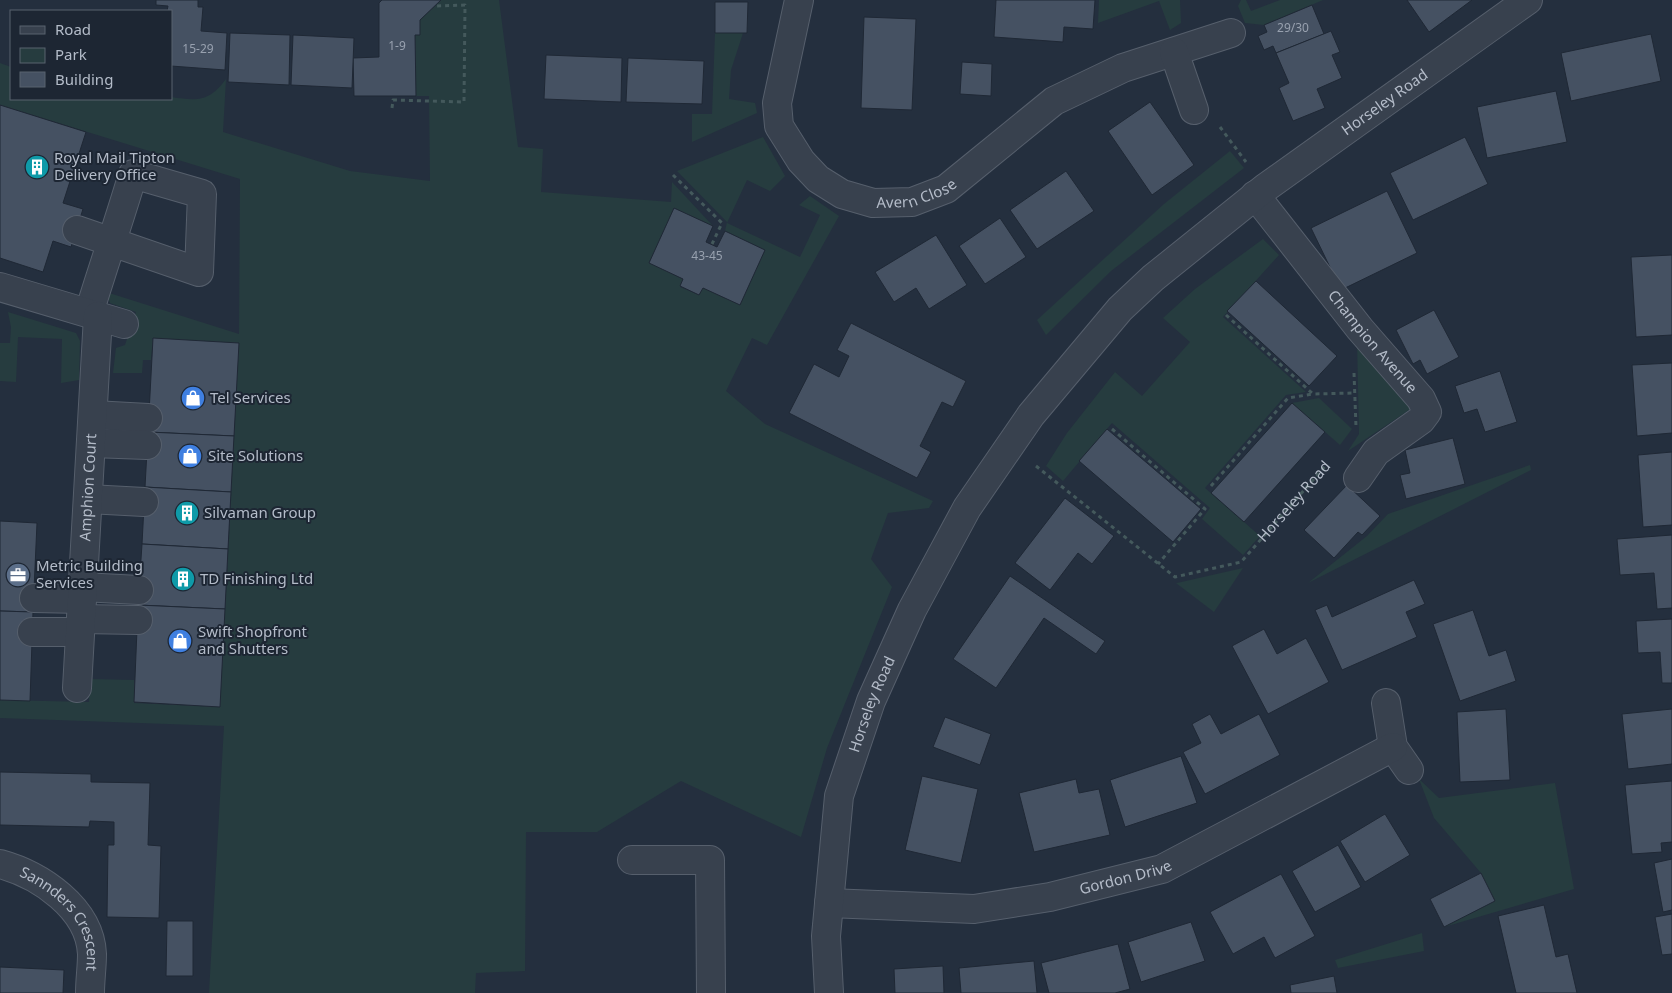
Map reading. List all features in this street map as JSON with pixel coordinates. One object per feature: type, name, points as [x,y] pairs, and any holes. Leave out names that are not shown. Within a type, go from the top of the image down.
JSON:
[{"type":"street","name":"Avern Close","points":[[799,0],[777,103],[779,126],[801,161],[818,179],[842,194],[874,203],[912,202],[946,189],[1054,101],[1123,68],[1231,33]]},
{"type":"street","name":"Horseley Road","points":[[829,993],[826,936],[840,796],[871,702],[912,610],[967,508],[1031,415],[1120,308],[1152,278],[1260,191],[1528,0]]},
{"type":"street","points":[[1174,52],[1194,110]]},
{"type":"street","name":"Champion Avenue","points":[[1260,191],[1360,329],[1421,399],[1426,412],[1421,420],[1376,452],[1358,478]]},
{"type":"street","name":"Amphion Court","points":[[77,230],[112,242],[94,315],[93,415],[77,688]]},
{"type":"street","points":[[0,286],[124,324]]},
{"type":"street","points":[[93,415],[148,418]]},
{"type":"street","points":[[91,443],[147,445]]},
{"type":"street","points":[[88,499],[144,502]]},
{"type":"street","points":[[32,632],[81,609],[139,590]]},
{"type":"street","points":[[34,598],[138,620]]},
{"type":"street","points":[[1386,703],[1394,747],[1409,770]]},
{"type":"street","name":"Gordon Drive","points":[[829,903],[974,909],[1050,897],[1162,869],[1394,747]]},
{"type":"street","points":[[632,860],[710,860],[711,993]]},
{"type":"street","name":"Sannders Crescent","points":[[0,864],[19,869],[57,893],[81,918],[92,952],[90,993]]},
{"type":"path","points":[[392,108],[393,100],[464,102],[465,5],[435,6]]},
{"type":"path","points":[[1194,110],[1210,113],[1260,191]]},
{"type":"path","points":[[673,174],[722,223],[712,244]]},
{"type":"path","points":[[1226,315],[1313,394]]},
{"type":"path","points":[[1354,367],[1356,430]]},
{"type":"path","points":[[1211,486],[1288,398],[1313,394],[1354,393]]},
{"type":"path","points":[[1112,429],[1205,509],[1158,564]]},
{"type":"path","name":"Horseley Road","points":[[1010,445],[1175,577],[1241,562],[1331,460]]},
{"type":"green space","points":[[441,0],[499,0],[518,147],[543,149],[541,192],[671,202],[672,182],[713,226],[674,208],[649,263],[683,279],[680,287],[699,295],[703,288],[740,305],[765,250],[725,231],[727,222],[677,171],[763,137],[785,176],[770,191],[747,180],[727,223],[800,257],[820,215],[799,205],[810,196],[839,216],[767,345],[752,338],[726,391],[765,424],[933,501],[929,508],[888,513],[871,559],[892,587],[827,748],[801,837],[681,781],[597,832],[526,832],[525,971],[476,973],[475,993],[209,993],[224,726],[0,718],[0,700],[89,702],[90,679],[134,680],[134,703],[220,707],[239,343],[153,338],[151,360],[143,360],[142,373],[113,373],[116,348],[125,345],[136,312],[110,303],[106,292],[239,334],[240,179],[0,105],[0,63],[10,67],[10,100],[172,100],[172,97],[196,99],[208,96],[214,92],[226,79],[223,132],[350,171],[430,181],[429,96],[416,96],[415,35],[420,35],[420,20]]},
{"type":"green space","points":[[1099,0],[1180,0],[1181,23],[1170,30],[1159,1],[1098,23]]},
{"type":"green space","points":[[1241,0],[1246,0],[1251,11],[1280,0],[1323,0],[1264,25],[1245,23],[1238,6]]},
{"type":"green space","points":[[715,33],[743,33],[731,70],[729,99],[755,103],[757,113],[692,142],[692,114],[712,114]]},
{"type":"green space","points":[[1230,151],[1244,168],[1111,271],[1046,335],[1037,320],[1164,204]]},
{"type":"green space","points":[[1263,239],[1279,255],[1223,317],[1306,392],[1286,395],[1205,488],[1260,536],[1243,555],[1202,519],[1210,508],[1112,423],[1063,481],[1046,466],[1067,433],[1115,372],[1142,396],[1190,342],[1163,318],[1195,289]]},
{"type":"green space","points":[[8,312],[76,333],[80,341],[79,380],[61,383],[62,339],[18,337],[16,382],[0,381],[0,343],[10,343],[11,327]]},
{"type":"green space","points":[[1357,340],[1412,408],[1348,451],[1359,434]]},
{"type":"green space","points":[[1319,398],[1352,429],[1340,445],[1292,403]]},
{"type":"green space","points":[[1530,465],[1531,470],[1308,583],[1367,536],[1388,514]]},
{"type":"green space","points":[[1243,568],[1214,612],[1176,583],[1177,583]]},
{"type":"green space","points":[[1419,779],[1439,798],[1555,783],[1574,889],[1444,927],[1495,900],[1481,873],[1434,818]]},
{"type":"green space","points":[[1422,933],[1424,951],[1338,968],[1335,960]]},
{"type":"building","points":[[156,0],[198,0],[198,7],[203,7],[201,31],[227,33],[225,70],[172,66],[172,10],[167,10],[168,6],[156,5]]},
{"type":"building","points":[[382,0],[441,0],[420,20],[420,35],[415,35],[416,96],[354,96],[353,58],[379,57],[379,3]]},
{"type":"building","points":[[996,0],[1095,0],[1093,29],[1064,27],[1063,42],[994,37]]},
{"type":"building","points":[[1407,0],[1472,0],[1429,32]]},
{"type":"building","points":[[715,2],[748,2],[747,33],[715,33]]},
{"type":"building","points":[[1312,5],[1324,34],[1276,53],[1273,46],[1264,50],[1258,36],[1267,32],[1264,25]]},
{"type":"building","points":[[864,17],[916,19],[912,110],[861,108]]},
{"type":"building","points":[[1331,31],[1340,52],[1332,55],[1342,78],[1317,89],[1325,108],[1293,121],[1279,88],[1289,83],[1276,53]]},
{"type":"building","points":[[230,33],[290,35],[289,85],[228,82]]},
{"type":"building","points":[[1651,34],[1661,81],[1571,101],[1561,53]]},
{"type":"building","points":[[293,35],[354,38],[352,88],[291,85]]},
{"type":"building","points":[[546,55],[622,58],[621,102],[544,99]]},
{"type":"building","points":[[628,58],[704,61],[702,104],[626,102]]},
{"type":"building","points":[[962,62],[992,64],[991,96],[960,94]]},
{"type":"building","points":[[1556,91],[1567,142],[1487,158],[1477,107]]},
{"type":"building","points":[[1150,102],[1194,165],[1152,195],[1108,131]]},
{"type":"building","name":"Royal Mail Tipton Delivery Office","points":[[0,105],[86,132],[63,203],[83,209],[71,247],[53,241],[43,272],[0,258]]},
{"type":"building","points":[[1465,137],[1488,184],[1413,220],[1390,173]]},
{"type":"building","points":[[1066,171],[1094,211],[1037,249],[1010,210]]},
{"type":"building","points":[[1387,191],[1417,253],[1341,290],[1311,228]]},
{"type":"building","points":[[674,208],[713,226],[706,242],[717,247],[725,231],[765,250],[740,305],[703,288],[699,295],[680,286],[683,279],[649,263]]},
{"type":"building","points":[[1000,218],[1026,257],[985,284],[959,246]]},
{"type":"building","points":[[936,235],[967,285],[929,309],[916,288],[894,302],[875,272]]},
{"type":"building","points":[[1672,255],[1672,335],[1636,337],[1631,257]]},
{"type":"building","points":[[1256,281],[1337,356],[1309,386],[1227,311]]},
{"type":"building","points":[[1434,310],[1459,357],[1427,374],[1420,360],[1413,364],[1396,330]]},
{"type":"building","points":[[851,323],[966,381],[953,407],[942,402],[920,446],[931,452],[917,478],[789,413],[814,364],[839,377],[849,356],[837,350]]},
{"type":"building","name":"Tel Services","points":[[153,338],[239,343],[234,436],[148,432]]},
{"type":"building","points":[[1672,363],[1672,433],[1637,436],[1632,365]]},
{"type":"building","points":[[1500,371],[1517,422],[1485,432],[1477,409],[1464,413],[1455,386]]},
{"type":"building","points":[[1292,403],[1325,432],[1244,522],[1211,493]]},
{"type":"building","points":[[1107,429],[1201,509],[1173,542],[1079,461]]},
{"type":"building","name":"Site Solutions","points":[[148,432],[234,436],[231,492],[145,487]]},
{"type":"building","points":[[1453,438],[1465,484],[1406,499],[1400,475],[1410,473],[1405,450]]},
{"type":"building","points":[[1672,452],[1672,525],[1643,527],[1638,455]]},
{"type":"building","points":[[1347,485],[1380,516],[1362,535],[1358,532],[1334,558],[1304,530]]},
{"type":"building","name":"Silvaman Group","points":[[145,487],[231,492],[228,549],[142,544]]},
{"type":"building","points":[[1065,498],[1114,536],[1092,564],[1078,553],[1050,590],[1015,563]]},
{"type":"building","name":"Metric Building Services","points":[[0,521],[37,523],[33,612],[0,611]]},
{"type":"building","points":[[1672,535],[1672,608],[1657,609],[1654,573],[1620,575],[1617,539]]},
{"type":"building","name":"TD Finishing Ltd","points":[[142,544],[228,549],[225,609],[138,605]]},
{"type":"building","points":[[1010,576],[1105,641],[1096,654],[1044,618],[996,688],[953,659]]},
{"type":"building","points":[[1414,580],[1425,604],[1406,612],[1417,637],[1342,670],[1315,610],[1327,605],[1332,617]]},
{"type":"building","name":"Swift Shopfront and Shutters","points":[[138,605],[225,609],[220,707],[134,702]]},
{"type":"building","points":[[1473,610],[1489,656],[1506,650],[1516,681],[1460,701],[1433,624]]},
{"type":"building","points":[[0,611],[33,612],[30,701],[0,700]]},
{"type":"building","points":[[1672,619],[1672,683],[1662,683],[1660,652],[1638,653],[1636,621]]},
{"type":"building","points":[[1264,629],[1277,654],[1306,638],[1329,682],[1268,714],[1232,646]]},
{"type":"building","points":[[1506,709],[1510,780],[1460,782],[1457,712]]},
{"type":"building","points":[[1672,709],[1672,764],[1628,769],[1622,714]]},
{"type":"building","points":[[1210,714],[1221,734],[1259,714],[1280,755],[1205,794],[1183,752],[1201,743],[1192,724]]},
{"type":"building","points":[[945,717],[991,734],[980,765],[933,747]]},
{"type":"building","points":[[1181,756],[1197,803],[1125,827],[1110,780]]},
{"type":"building","points":[[0,772],[91,774],[91,782],[150,783],[148,845],[161,846],[159,918],[107,917],[108,845],[114,845],[114,822],[90,821],[89,827],[0,825]]},
{"type":"building","points":[[922,776],[978,789],[961,863],[905,850]]},
{"type":"building","points":[[1076,779],[1079,793],[1099,789],[1110,835],[1034,852],[1019,793]]},
{"type":"building","points":[[1672,781],[1672,842],[1661,843],[1662,852],[1632,854],[1625,785]]},
{"type":"building","points":[[1385,814],[1410,855],[1365,882],[1340,841]]},
{"type":"building","points":[[1338,845],[1361,887],[1315,912],[1292,871]]},
{"type":"building","points":[[1672,859],[1672,910],[1663,912],[1654,863]]},
{"type":"building","points":[[1481,873],[1495,901],[1444,927],[1430,899]]},
{"type":"building","points":[[1281,874],[1315,936],[1275,958],[1264,937],[1233,954],[1210,912]]},
{"type":"building","points":[[1544,905],[1556,957],[1568,954],[1577,993],[1516,993],[1498,916]]},
{"type":"building","points":[[1672,914],[1672,954],[1662,955],[1655,917]]},
{"type":"building","points":[[167,921],[193,921],[193,976],[166,976]]},
{"type":"building","points":[[1191,922],[1205,961],[1141,982],[1128,942]]},
{"type":"building","points":[[1118,944],[1130,989],[1115,993],[1049,993],[1041,963]]},
{"type":"building","points":[[1034,961],[1037,993],[961,993],[959,968]]},
{"type":"building","points":[[943,966],[944,993],[895,993],[894,969]]},
{"type":"building","points":[[0,967],[64,970],[63,993],[0,993]]},
{"type":"building","points":[[1334,976],[1337,993],[1291,993],[1290,985]]},
{"type":"place","name":"Royal Mail Tipton Delivery Office","points":[[37,167]]},
{"type":"place","name":"Tel Services","points":[[193,398]]},
{"type":"place","name":"Site Solutions","points":[[190,456]]},
{"type":"place","name":"Silvaman Group","points":[[187,513]]},
{"type":"place","name":"Metric Building Services","points":[[18,575]]},
{"type":"place","name":"TD Finishing Ltd","points":[[183,579]]},
{"type":"place","name":"Swift Shopfront and Shutters","points":[[180,641]]}]
